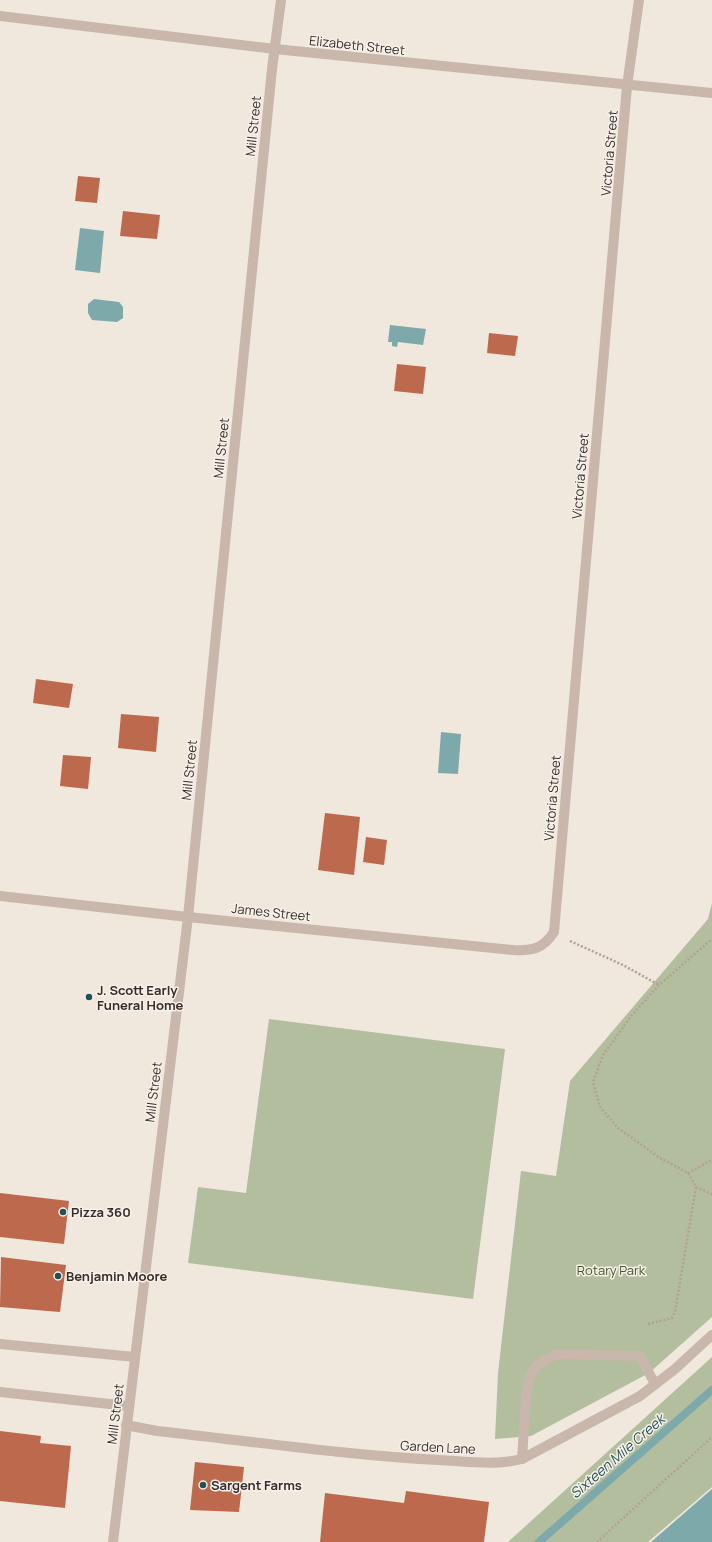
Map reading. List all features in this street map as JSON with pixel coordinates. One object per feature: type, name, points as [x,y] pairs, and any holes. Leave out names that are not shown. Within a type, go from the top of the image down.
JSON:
[{"type":"street","name":"Mill Street","points":[[113,1542],[128,1406],[188,917],[281,0]]},
{"type":"street","name":"Victoria Street","points":[[538,947],[548,941],[554,932],[627,86],[638,0]]},
{"type":"street","name":"Elizabeth Street","points":[[0,16],[275,49],[627,86],[712,93]]},
{"type":"street","name":"James Street","points":[[0,896],[188,917],[513,950],[528,950],[538,947]]},
{"type":"street","name":"Garden Lane","points":[[126,1425],[157,1431],[402,1458],[502,1463],[522,1459],[640,1396],[712,1335]]},
{"type":"street","points":[[0,1344],[135,1357]]},
{"type":"street","points":[[522,1459],[532,1371],[548,1358],[557,1354],[640,1356],[655,1384]]},
{"type":"street","points":[[0,1392],[128,1406]]},
{"type":"path","points":[[712,939],[659,985],[632,1016],[603,1055],[593,1082],[600,1107],[618,1128],[660,1158],[688,1173],[696,1187],[712,1194]]},
{"type":"path","points":[[572,942],[623,965],[659,985]]},
{"type":"path","points":[[688,1173],[712,1160]]},
{"type":"path","points":[[648,1324],[672,1318],[675,1312],[696,1187]]},
{"type":"path","points":[[597,1542],[712,1437]]},
{"type":"green space","name":"Rotary Park","points":[[712,903],[712,1317],[649,1373],[531,1436],[495,1439],[498,1373],[521,1171],[556,1176],[570,1081],[708,919]]},
{"type":"green space","points":[[269,1019],[505,1049],[473,1299],[188,1263],[198,1187],[246,1193]]},
{"type":"green space","points":[[712,1357],[712,1487],[648,1542],[508,1542]]},
{"type":"water","points":[[80,228],[104,231],[100,273],[75,270]]},
{"type":"water","points":[[94,299],[119,302],[123,307],[123,318],[117,322],[92,320],[88,313],[88,304]]},
{"type":"water","points":[[390,325],[426,329],[423,345],[398,342],[397,347],[392,346],[392,342],[388,342]]},
{"type":"water","points":[[441,732],[461,734],[458,774],[438,773]]},
{"type":"water","points":[[712,1489],[712,1542],[651,1542]]},
{"type":"building","points":[[78,176],[100,178],[97,203],[75,201]]},
{"type":"building","points":[[123,211],[160,215],[157,239],[120,236]]},
{"type":"building","points":[[489,333],[518,336],[515,356],[487,353]]},
{"type":"building","points":[[397,364],[426,367],[423,394],[394,391]]},
{"type":"building","points":[[36,679],[73,684],[69,708],[33,703]]},
{"type":"building","points":[[121,714],[159,717],[156,752],[118,748]]},
{"type":"building","points":[[63,755],[91,757],[88,789],[60,786]]},
{"type":"building","points":[[325,813],[360,817],[354,875],[318,870]]},
{"type":"building","points":[[366,837],[387,840],[384,865],[363,862]]},
{"type":"building","points":[[0,1193],[69,1201],[64,1244],[0,1237]]},
{"type":"building","points":[[1,1257],[66,1265],[60,1312],[0,1307]]},
{"type":"building","points":[[0,1431],[41,1436],[40,1443],[71,1446],[65,1508],[0,1501]]},
{"type":"building","points":[[195,1462],[244,1467],[239,1512],[190,1510]]},
{"type":"building","points":[[406,1491],[489,1502],[484,1542],[320,1542],[325,1493],[404,1503]]},
{"type":"waterway","name":"Sixteen Mile Creek","points":[[539,1542],[712,1390]]},
{"type":"place","name":"J. Scott Early Funeral Home","points":[[89,997]]},
{"type":"place","name":"Pizza 360","points":[[63,1212]]},
{"type":"place","name":"Benjamin Moore","points":[[58,1276]]},
{"type":"place","name":"Sargent Farms","points":[[203,1485]]}]
